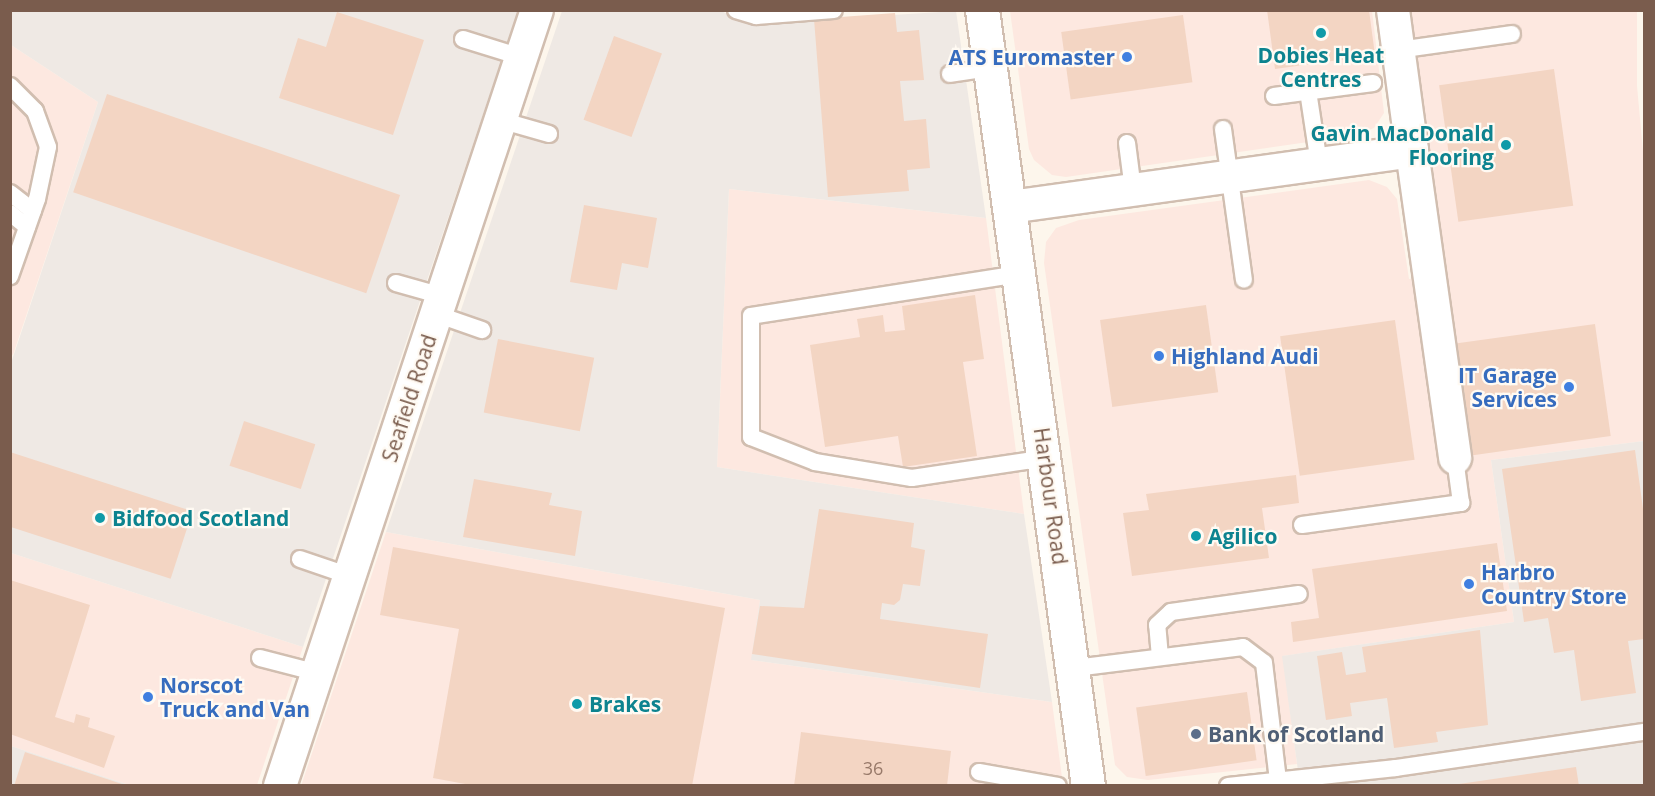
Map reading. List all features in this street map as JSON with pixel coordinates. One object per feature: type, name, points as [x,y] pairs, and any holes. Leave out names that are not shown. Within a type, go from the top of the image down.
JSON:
[{"type":"street","name":"Seafield Road","points":[[280,786],[537,10]]},
{"type":"street","name":"Harbour Road","points":[[982,10],[1075,668],[1074,785]]},
{"type":"street","points":[[1393,10],[1455,458]]},
{"type":"street","points":[[1010,207],[1412,151]]},
{"type":"lane","points":[[736,10],[756,16],[834,10]]},
{"type":"lane","points":[[1398,50],[1512,34]]},
{"type":"lane","points":[[463,39],[521,57]]},
{"type":"lane","points":[[950,74],[990,68]]},
{"type":"lane","points":[[1274,96],[1373,82]]},
{"type":"lane","points":[[10,86],[35,111],[48,147],[33,211],[10,276]]},
{"type":"lane","points":[[1308,91],[1319,164]]},
{"type":"lane","points":[[500,120],[549,134]]},
{"type":"lane","points":[[1223,129],[1244,280]]},
{"type":"lane","points":[[1127,143],[1133,190]]},
{"type":"lane","points":[[10,193],[33,211]]},
{"type":"lane","points":[[10,213],[27,227]]},
{"type":"lane","points":[[1019,274],[751,316],[751,437],[815,462],[912,478],[1046,458]]},
{"type":"lane","points":[[396,283],[482,330]]},
{"type":"lane","points":[[1302,525],[1461,503],[1455,458]]},
{"type":"lane","points":[[300,559],[350,576]]},
{"type":"lane","points":[[1160,657],[1158,625],[1162,617],[1171,612],[1299,594]]},
{"type":"lane","points":[[1075,668],[1243,647],[1264,663],[1272,782]]},
{"type":"lane","points":[[260,658],[318,674]]},
{"type":"lane","points":[[1228,786],[1396,768],[1644,732]]},
{"type":"lane","points":[[979,772],[1074,785]]},
{"type":"shaded area","points":[[11,11],[518,11],[303,647],[11,553],[11,363],[98,102],[11,45]]},
{"type":"shaded area","points":[[562,11],[721,11],[749,24],[956,11],[986,218],[729,189],[717,467],[1024,514],[1052,702],[751,660],[760,600],[386,532]]},
{"type":"shaded area","points":[[1010,11],[1372,11],[1384,113],[1374,128],[1357,135],[1066,177],[1052,175],[1034,160],[1029,149]]},
{"type":"shaded area","points":[[1405,11],[1637,11],[1637,86],[1644,162],[1644,441],[1491,460],[1514,622],[1283,656],[1297,764],[1148,780],[1127,777],[1115,765],[1044,263],[1046,242],[1056,228],[1079,220],[1369,180],[1387,187],[1397,199],[1409,279],[1418,278]]},
{"type":"shaded area","points":[[11,45],[98,102],[13,355],[11,354]]},
{"type":"shaded area","points":[[729,189],[986,218],[1024,514],[717,467]]},
{"type":"shaded area","points":[[1644,441],[1644,785],[1300,785],[1282,656],[1514,622],[1491,460]]},
{"type":"shaded area","points":[[386,532],[760,600],[752,660],[1052,702],[1063,785],[301,786]]},
{"type":"shaded area","name":"Norscot Truck and Van","points":[[11,553],[303,647],[257,785],[129,785],[11,746]]},
{"type":"shaded area","points":[[11,746],[129,785],[11,785]]},
{"type":"building","name":"Dobies Heat Centres","points":[[1267,10],[1369,10],[1375,55],[1275,69]]},
{"type":"building","points":[[337,12],[424,40],[393,135],[279,98],[298,38],[326,47]]},
{"type":"building","points":[[895,13],[897,32],[919,30],[924,80],[900,81],[904,121],[926,119],[930,168],[907,170],[909,191],[828,197],[814,19]]},
{"type":"building","name":"ATS Euromaster","points":[[1183,15],[1192,82],[1071,99],[1061,32]]},
{"type":"building","points":[[614,36],[662,53],[631,137],[584,120]]},
{"type":"building","name":"Gavin MacDonald Flooring","points":[[1554,69],[1573,206],[1458,222],[1439,85]]},
{"type":"building","points":[[107,94],[400,195],[366,293],[73,192]]},
{"type":"building","points":[[584,205],[657,218],[648,268],[622,263],[617,290],[570,282]]},
{"type":"building","points":[[975,295],[984,359],[963,362],[977,456],[903,467],[898,436],[825,447],[810,345],[860,337],[857,319],[883,315],[885,332],[905,330],[902,306]]},
{"type":"building","name":"Highland Audi","points":[[1206,305],[1218,392],[1112,407],[1100,320]]},
{"type":"building","points":[[1395,320],[1415,460],[1300,476],[1280,336]]},
{"type":"building","points":[[1595,324],[1611,436],[1473,455],[1457,343]]},
{"type":"building","points":[[498,339],[594,358],[580,431],[484,413]]},
{"type":"building","points":[[244,421],[315,444],[301,489],[229,466]]},
{"type":"building","points":[[1635,450],[1644,516],[1644,639],[1628,641],[1636,693],[1581,701],[1574,650],[1554,653],[1548,618],[1524,622],[1502,469]]},
{"type":"building","name":"Bidfood Scotland","points":[[10,452],[193,511],[171,579],[10,527]]},
{"type":"building","name":"Agilico","points":[[1296,475],[1299,503],[1262,508],[1269,558],[1132,576],[1123,513],[1149,510],[1146,494]]},
{"type":"building","points":[[474,479],[552,493],[549,505],[582,511],[575,556],[463,537]]},
{"type":"building","points":[[819,509],[914,523],[911,547],[925,550],[920,586],[903,584],[900,600],[894,605],[882,603],[880,619],[988,634],[980,688],[752,654],[760,606],[804,608]]},
{"type":"building","points":[[1497,543],[1507,611],[1293,642],[1291,622],[1319,618],[1312,569]]},
{"type":"building","name":"Brakes","points":[[393,547],[725,608],[692,786],[476,786],[433,778],[459,629],[380,615]]},
{"type":"building","points":[[10,580],[90,605],[55,717],[74,723],[76,714],[90,718],[88,727],[115,736],[104,768],[10,734]]},
{"type":"building","points":[[1480,630],[1488,725],[1436,732],[1438,742],[1394,748],[1387,698],[1350,703],[1352,716],[1326,720],[1317,656],[1342,652],[1346,675],[1366,672],[1362,647]]},
{"type":"building","name":"Bank of Scotland","points":[[1247,692],[1257,760],[1146,776],[1136,708]]},
{"type":"building","points":[[801,732],[951,751],[947,786],[794,786]]},
{"type":"building","points":[[25,752],[125,785],[125,786],[14,786]]},
{"type":"building","points":[[1576,767],[1579,786],[1459,786],[1459,784]]},
{"type":"place","name":"Dobies Heat Centres","points":[[1321,33]]},
{"type":"place","name":"ATS Euromaster","points":[[1127,57]]},
{"type":"place","name":"Gavin MacDonald Flooring","points":[[1506,145]]},
{"type":"place","name":"Highland Audi","points":[[1159,356]]},
{"type":"place","name":"IT Garage Services","points":[[1569,387]]},
{"type":"place","name":"Bidfood Scotland","points":[[100,518]]},
{"type":"place","name":"Agilico","points":[[1196,536]]},
{"type":"place","name":"Harbro Country Store","points":[[1469,584]]},
{"type":"place","name":"Norscot Truck and Van","points":[[148,697]]},
{"type":"place","name":"Brakes","points":[[577,704]]},
{"type":"place","name":"Bank of Scotland","points":[[1196,734]]}]
